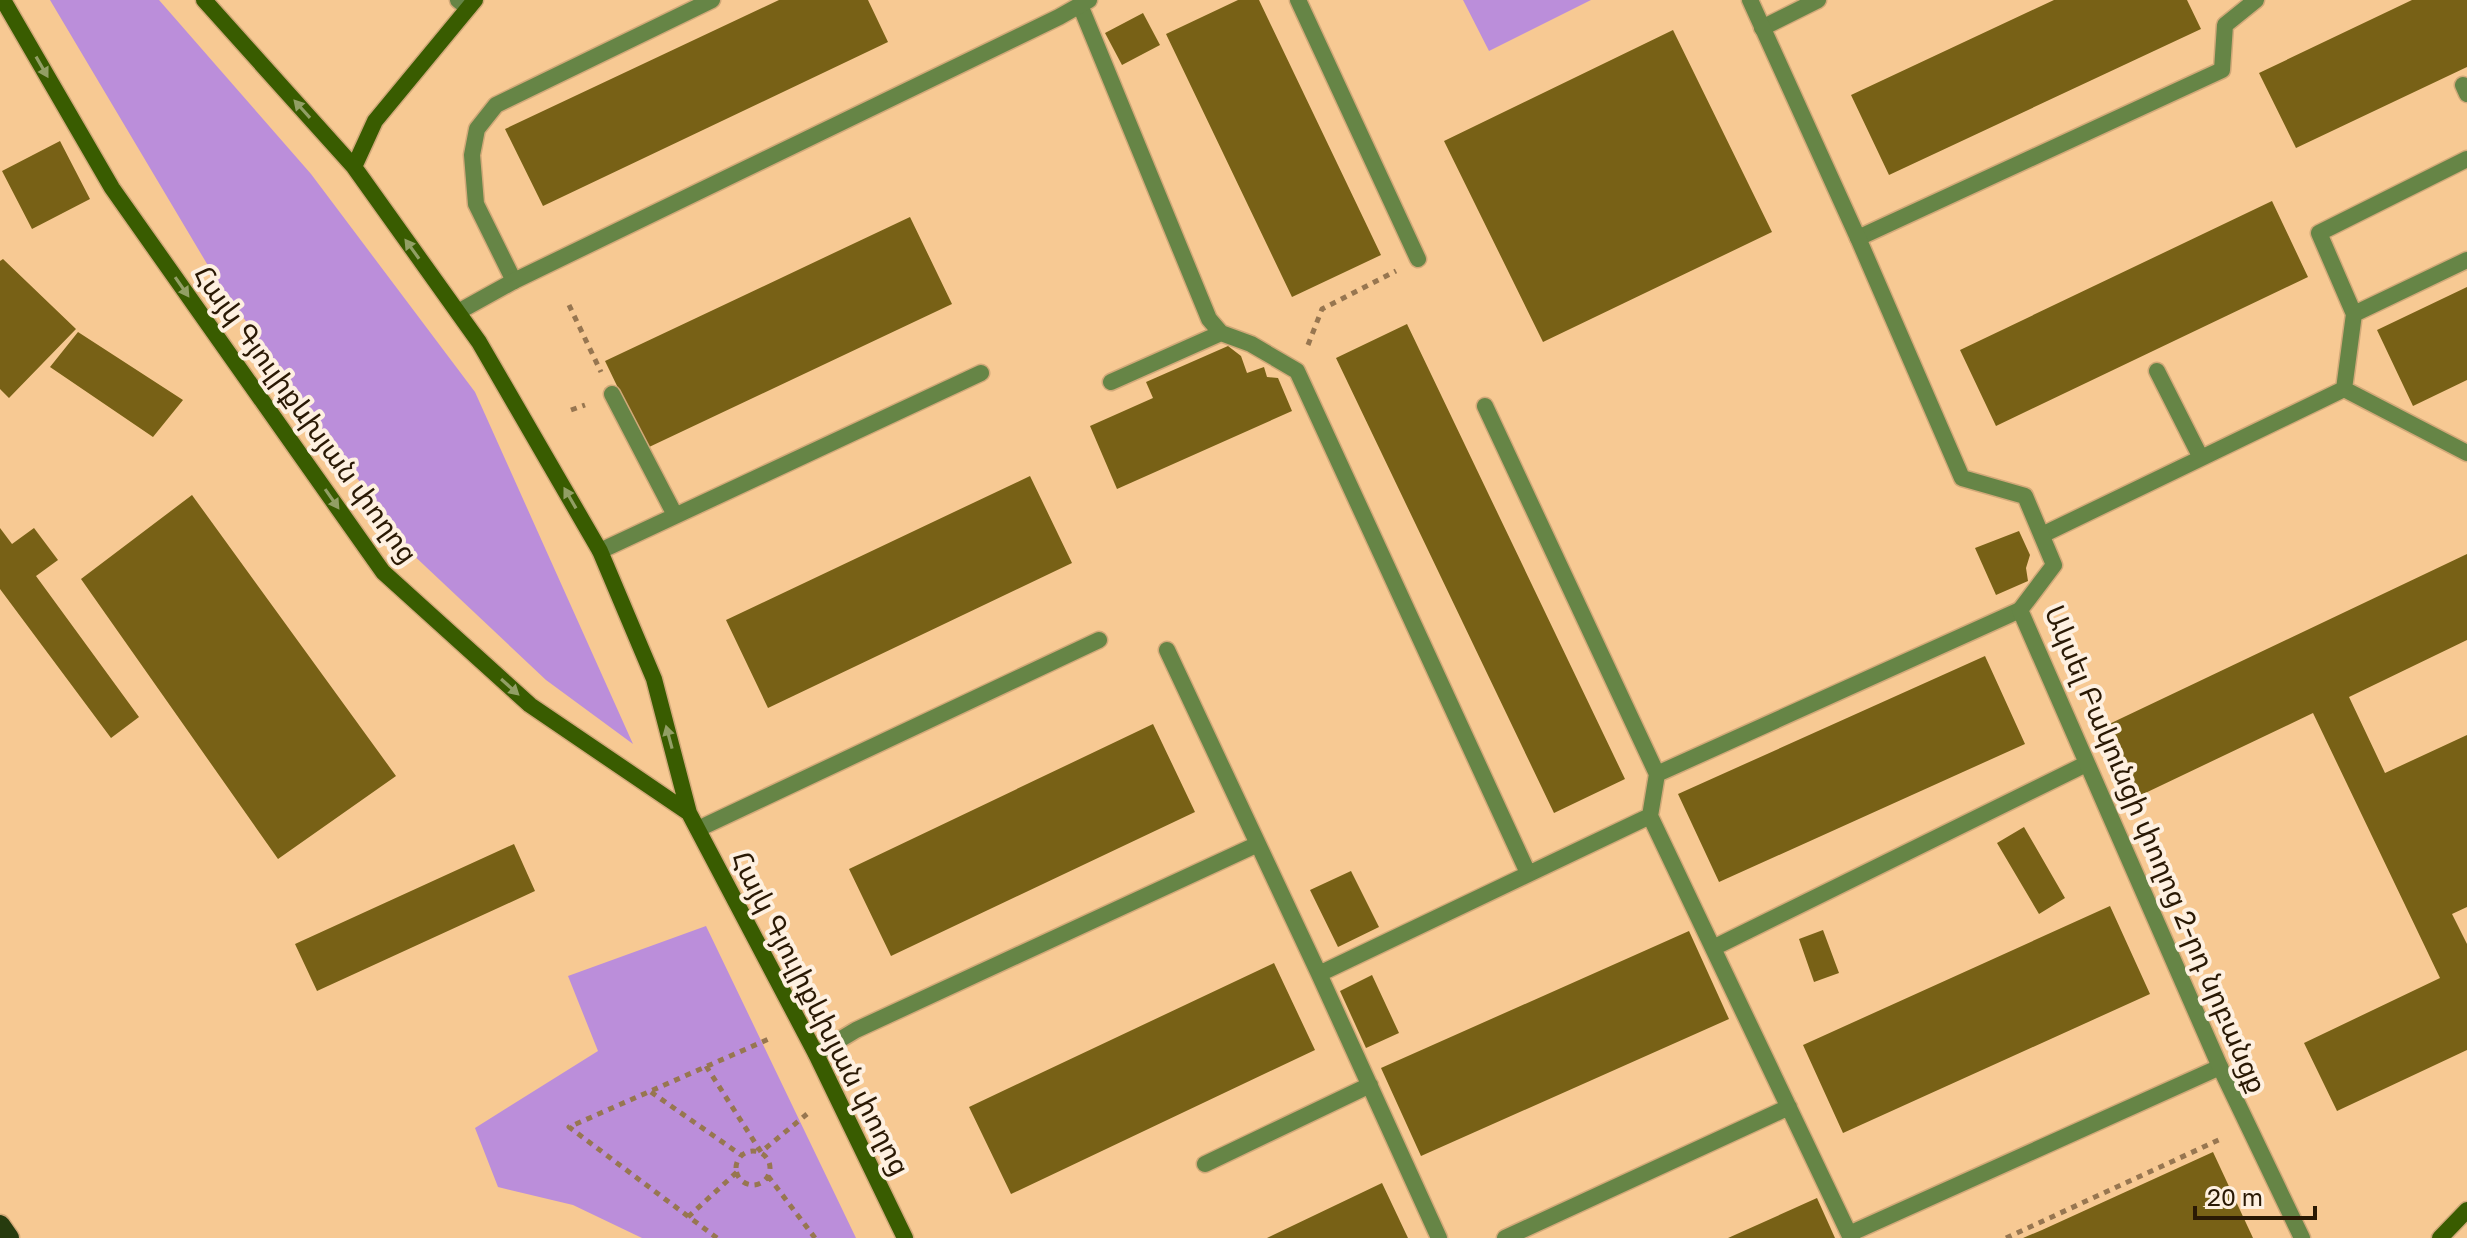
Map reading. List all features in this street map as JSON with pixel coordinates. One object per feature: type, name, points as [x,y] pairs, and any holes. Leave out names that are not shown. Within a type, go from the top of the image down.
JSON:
[{"type":"main road","name":"Հայկ Գյուլիքևխյան փողոց","points":[[3,0],[112,188],[383,572],[530,705],[689,813]]},
{"type":"main road","name":"Հայկ Գյուլիքևխյան փողոց","points":[[204,0],[354,167],[479,342],[600,551],[654,679],[689,813],[816,1054],[905,1238]]},
{"type":"main road","points":[[354,167],[375,121],[467,3]]},
{"type":"main road","points":[[2440,1238],[2467,1210]]},
{"type":"main road","points":[[0,1225],[9,1238]]},
{"type":"street","points":[[514,281],[476,204],[472,155],[477,129],[496,105],[712,0]]},
{"type":"street","points":[[1298,0],[1418,259]]},
{"type":"street","name":"Ակսել Բակունցի փողոց 2-րդ նրբանցք","points":[[1750,0],[1962,478],[2025,496],[2054,565],[2020,610],[2220,1067],[2302,1238]]},
{"type":"street","points":[[1762,28],[1818,0]]},
{"type":"street","points":[[1858,238],[2222,70],[2225,25],[2256,0]]},
{"type":"street","points":[[458,312],[514,281],[1085,2],[1209,319],[1221,333],[1251,344],[1297,371],[1528,873]]},
{"type":"street","points":[[2344,389],[2354,314],[2319,233],[2467,159]]},
{"type":"street","points":[[2354,314],[2467,260]]},
{"type":"street","points":[[1111,382],[1221,333]]},
{"type":"street","points":[[2157,371],[2201,458]]},
{"type":"street","points":[[600,551],[981,373]]},
{"type":"street","points":[[2344,389],[2467,453]]},
{"type":"street","points":[[2042,535],[2344,389]]},
{"type":"street","points":[[612,394],[675,515]]},
{"type":"street","points":[[1485,406],[1657,774],[1650,816],[1850,1236],[2220,1067]]},
{"type":"street","points":[[1657,774],[2020,610]]},
{"type":"street","points":[[698,829],[1099,640]]},
{"type":"street","points":[[1167,650],[1439,1238]]},
{"type":"street","points":[[1713,948],[2086,764]]},
{"type":"street","points":[[1319,974],[1650,816]]},
{"type":"street","points":[[816,1054],[856,1030],[1258,844]]},
{"type":"street","points":[[1205,1164],[1370,1085]]},
{"type":"street","points":[[1505,1238],[1789,1107]]},
{"type":"path","points":[[1297,371],[1322,309],[1418,259]]},
{"type":"path","points":[[569,305],[612,394]]},
{"type":"path","points":[[717,1238],[569,1127],[771,1038]]},
{"type":"path","points":[[706,1066],[769,1160],[768,1176],[815,1238]]},
{"type":"path","points":[[650,1091],[741,1155]]},
{"type":"path","points":[[768,1176],[760,1184],[748,1184],[739,1177],[737,1161],[750,1150],[761,1152],[807,1114]]},
{"type":"path","points":[[2006,1238],[2248,1126]]},
{"type":"path","points":[[688,1217],[737,1172]]},
{"type":"shaded area","points":[[50,0],[159,0],[311,174],[475,392],[633,744],[546,680],[408,550],[216,279]]},
{"type":"shaded area","points":[[1463,0],[1591,0],[1489,51]]},
{"type":"shaded area","points":[[706,926],[856,1238],[642,1238],[573,1205],[498,1187],[475,1128],[598,1051],[568,976]]},
{"type":"building","points":[[779,0],[868,0],[888,42],[543,206],[505,129]]},
{"type":"building","points":[[1238,0],[1259,0],[1381,255],[1292,297],[1166,34]]},
{"type":"building","points":[[2054,0],[2187,0],[2201,29],[1889,175],[1851,95]]},
{"type":"building","points":[[2412,0],[2467,0],[2467,67],[2296,148],[2259,73]]},
{"type":"building","points":[[1143,13],[1160,45],[1122,65],[1105,33]]},
{"type":"building","points":[[1673,30],[1772,232],[1543,342],[1444,141]]},
{"type":"building","points":[[60,141],[90,199],[32,229],[2,171]]},
{"type":"building","points":[[2272,201],[2308,277],[1996,426],[1960,350]]},
{"type":"building","points":[[910,217],[952,304],[647,448],[605,361]]},
{"type":"building","points":[[3,259],[76,329],[9,398],[0,389],[0,261]]},
{"type":"building","points":[[2467,287],[2467,380],[2413,406],[2377,330]]},
{"type":"building","points":[[1407,324],[1625,779],[1554,813],[1336,358]]},
{"type":"building","points":[[78,332],[183,400],[153,437],[50,367]]},
{"type":"building","points":[[1228,346],[1241,356],[1247,373],[1264,367],[1267,377],[1278,378],[1292,411],[1117,489],[1090,426],[1153,398],[1146,382]]},
{"type":"building","points":[[1030,476],[1072,563],[768,708],[726,620]]},
{"type":"building","points":[[192,495],[396,776],[278,859],[81,579]]},
{"type":"building","points":[[0,528],[12,544],[34,528],[58,560],[36,576],[139,717],[111,738],[0,589]]},
{"type":"building","points":[[2019,531],[2030,555],[2026,568],[2028,581],[1996,595],[1975,548]]},
{"type":"building","points":[[2467,554],[2467,640],[2349,697],[2385,773],[2467,735],[2467,907],[2452,914],[2467,944],[2467,1050],[2337,1111],[2304,1043],[2440,978],[2313,713],[2139,796],[2105,726]]},
{"type":"building","points":[[1985,656],[2025,744],[1719,882],[1678,794]]},
{"type":"building","points":[[1153,724],[1195,812],[891,956],[849,869]]},
{"type":"building","points":[[2024,827],[2065,898],[2039,914],[1997,843]]},
{"type":"building","points":[[514,844],[535,891],[317,991],[295,944]]},
{"type":"building","points":[[1351,871],[1379,927],[1338,947],[1310,890]]},
{"type":"building","points":[[2110,906],[2150,994],[1843,1133],[1803,1045]]},
{"type":"building","points":[[1823,930],[1839,973],[1814,982],[1799,939]]},
{"type":"building","points":[[1689,931],[1729,1019],[1421,1156],[1381,1068]]},
{"type":"building","points":[[1274,963],[1315,1050],[1011,1194],[969,1107]]},
{"type":"building","points":[[1372,975],[1399,1033],[1366,1048],[1340,991]]},
{"type":"building","points":[[2213,1152],[2253,1238],[2023,1238],[2042,1230]]},
{"type":"building","points":[[1382,1183],[1408,1238],[1267,1238]]},
{"type":"building","points":[[1817,1198],[1835,1238],[1728,1238]]}]
